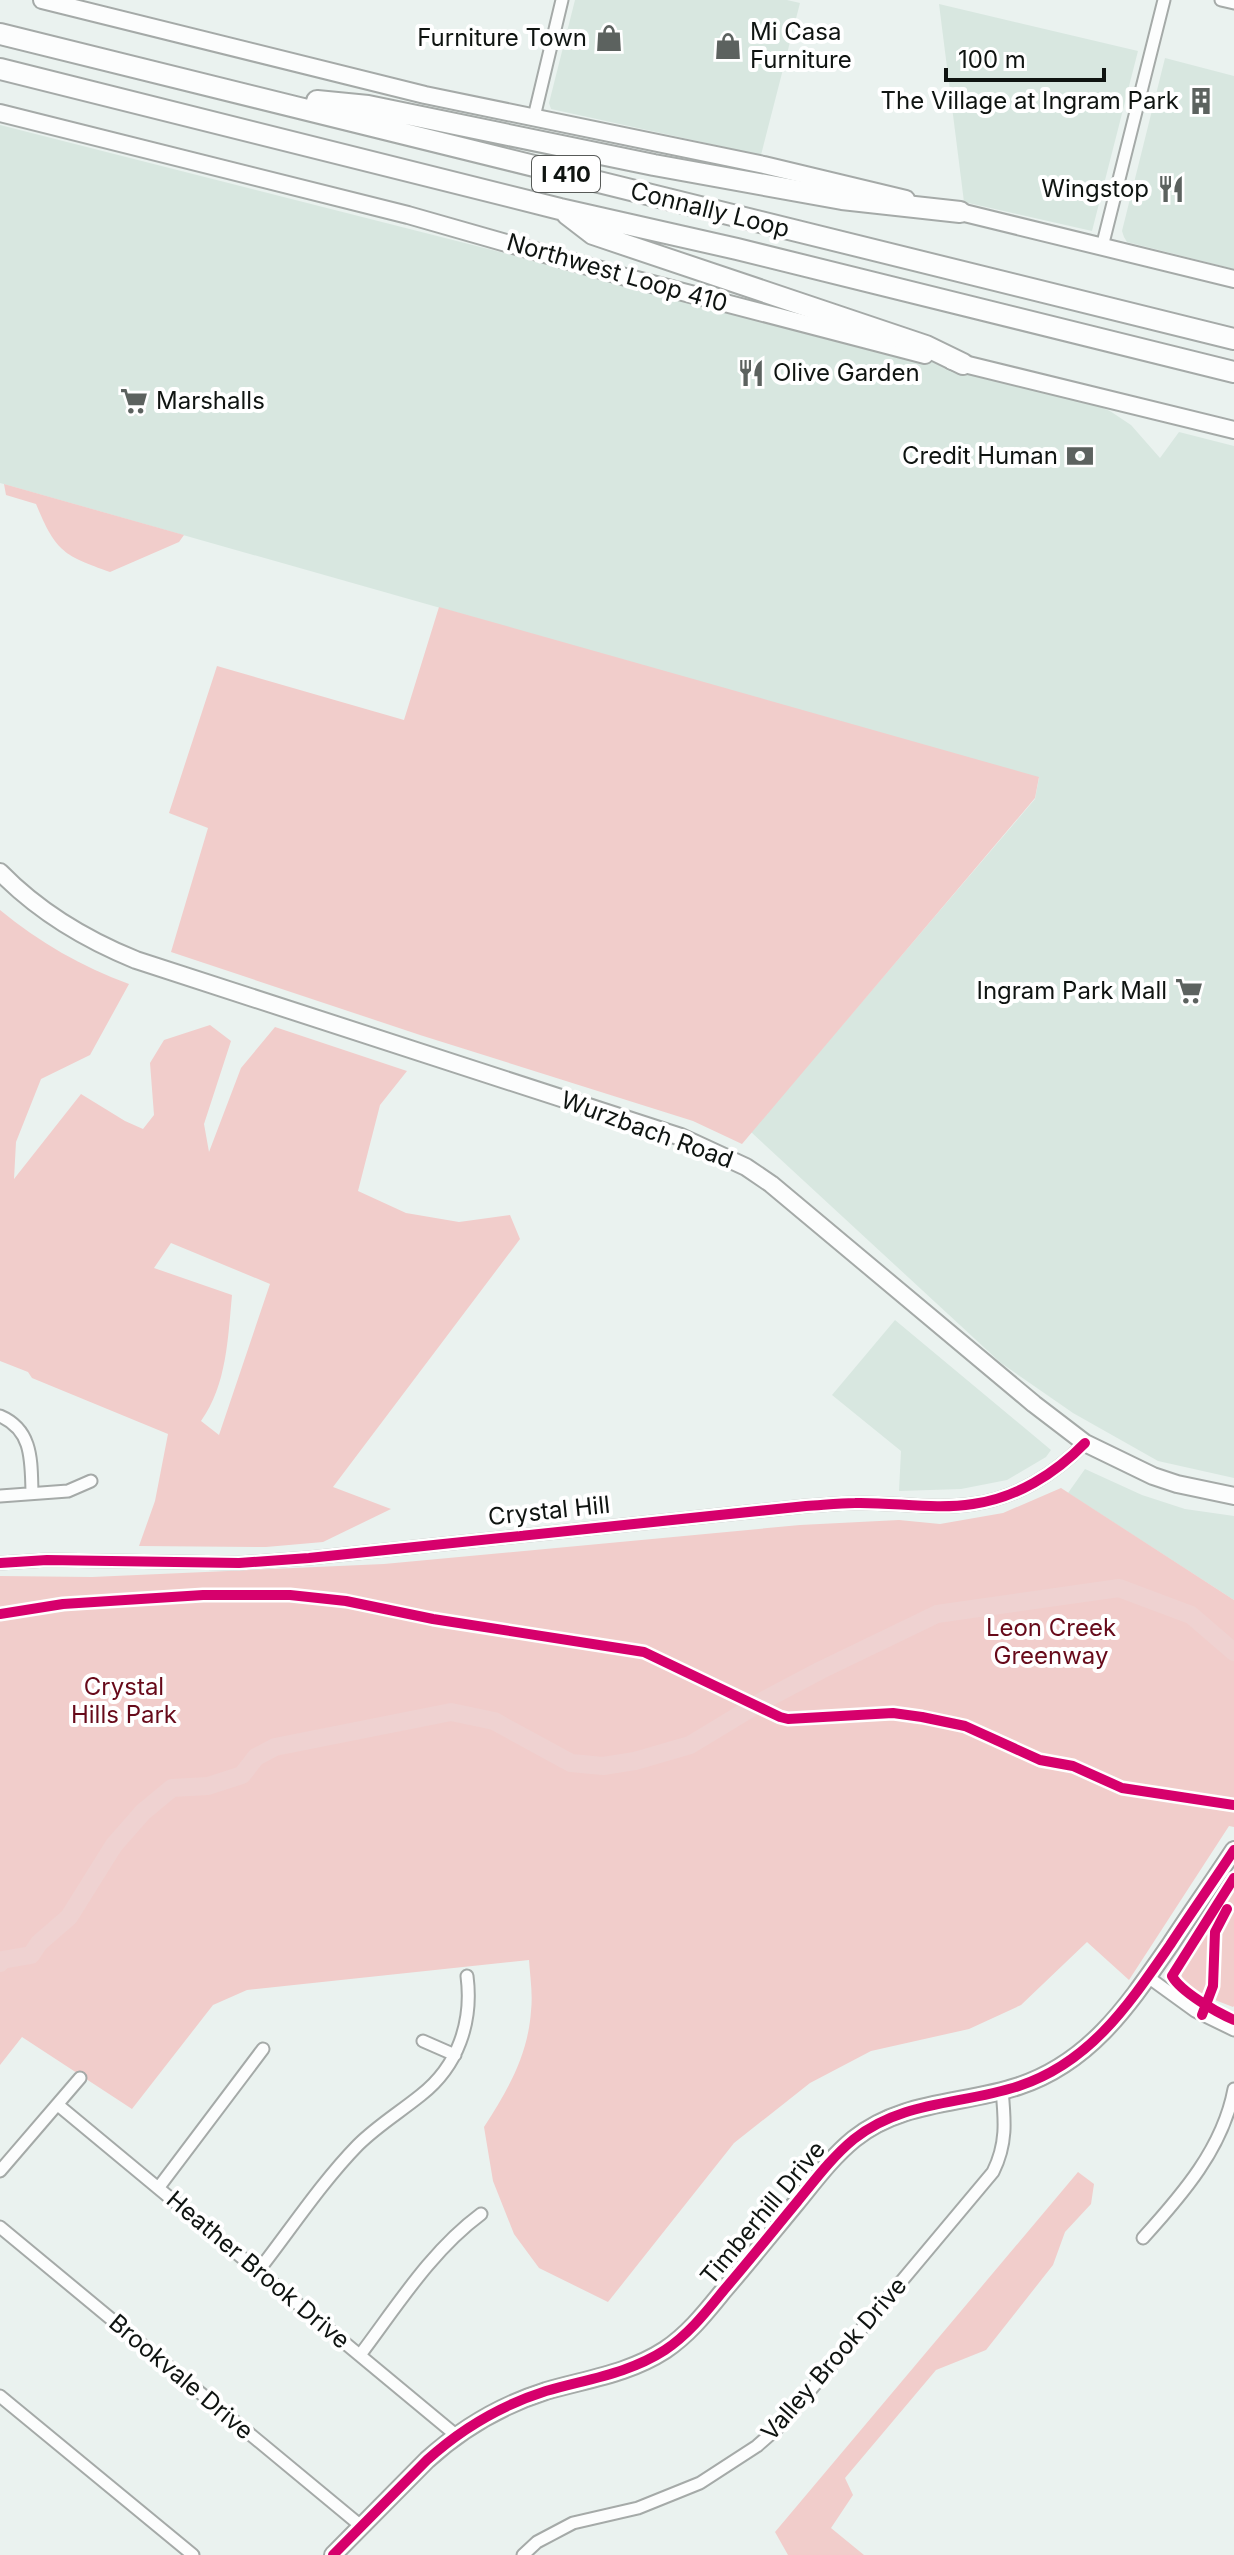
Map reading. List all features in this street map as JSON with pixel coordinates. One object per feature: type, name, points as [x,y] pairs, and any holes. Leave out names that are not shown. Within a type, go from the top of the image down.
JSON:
[{"type":"highway","name":"Connally Loop","points":[[0,34],[1234,339]]},
{"type":"highway","name":"Connally Loop","points":[[0,69],[560,209],[737,249],[1234,372]]},
{"type":"highway","points":[[249,95],[368,106],[654,165],[827,196],[960,212]]},
{"type":"highway","points":[[560,209],[593,234],[926,346],[963,364]]},
{"type":"main road","points":[[42,0],[412,92],[778,168],[1234,279]]},
{"type":"main road","name":"Northwest Loop 410","points":[[0,113],[408,215],[629,278],[963,364],[1234,430]]},
{"type":"main road","name":"Wurzbach Road","points":[[0,872],[33,904],[71,929],[112,950],[681,1137],[746,1167],[798,1205],[1024,1396],[1085,1443],[1153,1476],[1234,1496]]},
{"type":"main road","name":"Timberhill Drive","points":[[333,2555],[427,2460],[457,2436],[518,2401],[615,2373],[668,2348],[699,2321],[839,2153],[871,2127],[909,2110],[1002,2090],[1035,2079],[1074,2057],[1121,2015],[1234,1850]]},
{"type":"street","points":[[534,117],[562,0]]},
{"type":"street","points":[[1102,247],[1164,0]]},
{"type":"street","points":[[1221,0],[1234,3]]},
{"type":"street","points":[[0,1416],[20,1429],[26,1440],[31,1454],[32,1492]]},
{"type":"street","name":"Crystal Hill","points":[[0,1563],[47,1560],[239,1563],[806,1506],[974,1504],[1033,1484],[1069,1460],[1085,1443]]},
{"type":"street","points":[[0,1496],[68,1491],[91,1481]]},
{"type":"street","points":[[259,2270],[359,2144],[432,2086],[455,2055],[467,2018],[467,1976]]},
{"type":"street","points":[[1148,1977],[1195,2011],[1234,2030]]},
{"type":"street","points":[[423,2041],[455,2055]]},
{"type":"street","points":[[159,2187],[263,2049]]},
{"type":"street","points":[[0,2171],[80,2078]]},
{"type":"street","points":[[1143,2238],[1206,2159],[1225,2123],[1234,2089]]},
{"type":"street","name":"Valley Brook Drive","points":[[523,2555],[537,2542],[573,2523],[638,2508],[700,2483],[739,2460],[782,2424],[993,2172],[1002,2154],[1005,2123],[1002,2090]]},
{"type":"street","name":"Heather Brook Drive","points":[[58,2105],[457,2436]]},
{"type":"street","points":[[360,2355],[433,2258],[463,2227],[481,2214]]},
{"type":"street","name":"Brookvale Drive","points":[[0,2227],[361,2526]]},
{"type":"street","points":[[0,2396],[193,2555]]},
{"type":"shaded area","points":[[575,0],[787,0],[800,3],[761,155],[551,109],[549,103]]},
{"type":"shaded area","points":[[939,4],[1138,51],[1092,231],[964,202]]},
{"type":"shaded area","points":[[1165,58],[1234,76],[1234,269],[1127,242],[1122,231]]},
{"type":"shaded area","points":[[0,125],[1086,401],[1110,411],[1131,425],[1160,458],[1179,432],[1234,446],[1234,1478],[1158,1461],[1073,1413],[1001,1363],[751,1132],[1035,799],[1039,778],[0,483]]},
{"type":"shaded area","points":[[895,1320],[1051,1450],[1046,1457],[1007,1480],[961,1489],[899,1491],[901,1451],[832,1395]]},
{"type":"shaded area","points":[[1085,1469],[1142,1495],[1185,1509],[1234,1516],[1234,1600],[1068,1493]]},
{"type":"green space","points":[[4,484],[184,535],[179,542],[110,572],[63,550],[49,532],[36,504],[6,495]]},
{"type":"green space","points":[[439,607],[1039,777],[1035,798],[742,1144],[693,1121],[171,952],[208,828],[169,813],[217,666],[404,720]]},
{"type":"green space","points":[[0,910],[62,953],[129,984],[90,1055],[41,1079],[16,1142],[14,1179],[81,1094],[143,1129],[154,1115],[150,1063],[164,1040],[210,1025],[231,1041],[204,1124],[209,1152],[241,1068],[275,1027],[407,1071],[380,1105],[358,1191],[406,1213],[459,1222],[510,1215],[520,1239],[333,1487],[391,1509],[323,1542],[266,1547],[139,1546],[155,1501],[168,1434],[32,1378],[28,1372],[0,1361]],"holes":[[[171,1243],[270,1284],[219,1435],[201,1421],[210,1407],[221,1376],[232,1295],[154,1268]]]},
{"type":"green space","points":[[1061,1488],[1234,1600],[1234,1827],[1229,1826],[1129,1980],[1087,1942],[1021,2005],[969,2029],[871,2051],[810,2083],[734,2143],[608,2302],[539,2268],[514,2234],[493,2181],[484,2127],[509,2086],[526,2042],[532,2005],[529,1960],[247,1990],[213,2005],[132,2109],[22,2037],[0,2065],[0,1576],[92,1577],[384,1564],[800,1525],[899,1520],[940,1524],[1003,1513]]},
{"type":"green space","points":[[1234,1880],[1233,2007],[1197,1993],[1182,1980],[1181,1969],[1183,1959]]},
{"type":"green space","points":[[1078,2172],[1094,2184],[1091,2204],[1065,2232],[1053,2265],[986,2350],[936,2370],[845,2478],[853,2495],[831,2528],[864,2555],[788,2555],[775,2532]]},
{"type":"waterway","points":[[0,1963],[2,1960],[31,1955],[39,1943],[69,1917],[114,1845],[143,1812],[172,1788],[208,1786],[242,1775],[256,1757],[275,1747],[451,1712],[494,1721],[571,1763],[603,1766],[635,1761],[690,1745],[766,1699],[937,1614],[1119,1588],[1191,1615],[1234,1652]]},
{"type":"cycle path","points":[[0,1563],[47,1560],[239,1563],[806,1506],[855,1503],[958,1506],[989,1501],[1034,1483],[1061,1465],[1085,1443]]},
{"type":"cycle path","points":[[0,1614],[63,1604],[203,1595],[290,1595],[346,1601],[433,1619],[644,1652],[780,1717],[893,1713],[922,1717],[965,1726],[1040,1760],[1073,1766],[1122,1788],[1234,1805]]},
{"type":"cycle path","points":[[333,2555],[427,2460],[468,2428],[530,2397],[622,2370],[674,2344],[704,2314],[831,2161],[873,2126],[913,2110],[1019,2086],[1067,2062],[1088,2046],[1139,1989],[1234,1850]]},
{"type":"cycle path","points":[[1234,1878],[1172,1976],[1191,1995],[1234,2020]]},
{"type":"cycle path","points":[[1202,2015],[1213,1986],[1215,1932],[1227,1909]]},
{"type":"place","name":"Furniture Town","points":[[609,38]]},
{"type":"place","name":"Mi Casa Furniture","points":[[728,46]]},
{"type":"place","name":"The Village at Ingram Park","points":[[1201,101]]},
{"type":"place","name":"Wingstop","points":[[1171,189]]},
{"type":"place","name":"Olive Garden","points":[[751,373]]},
{"type":"place","name":"Marshalls","points":[[134,401]]},
{"type":"place","name":"Credit Human","points":[[1080,456]]},
{"type":"place","name":"Ingram Park Mall","points":[[1189,991]]},
{"type":"park label","name":"Leon Creek Greenway","points":[[1051,1642]]},
{"type":"park label","name":"Crystal Hills Park","points":[[124,1701]]}]
